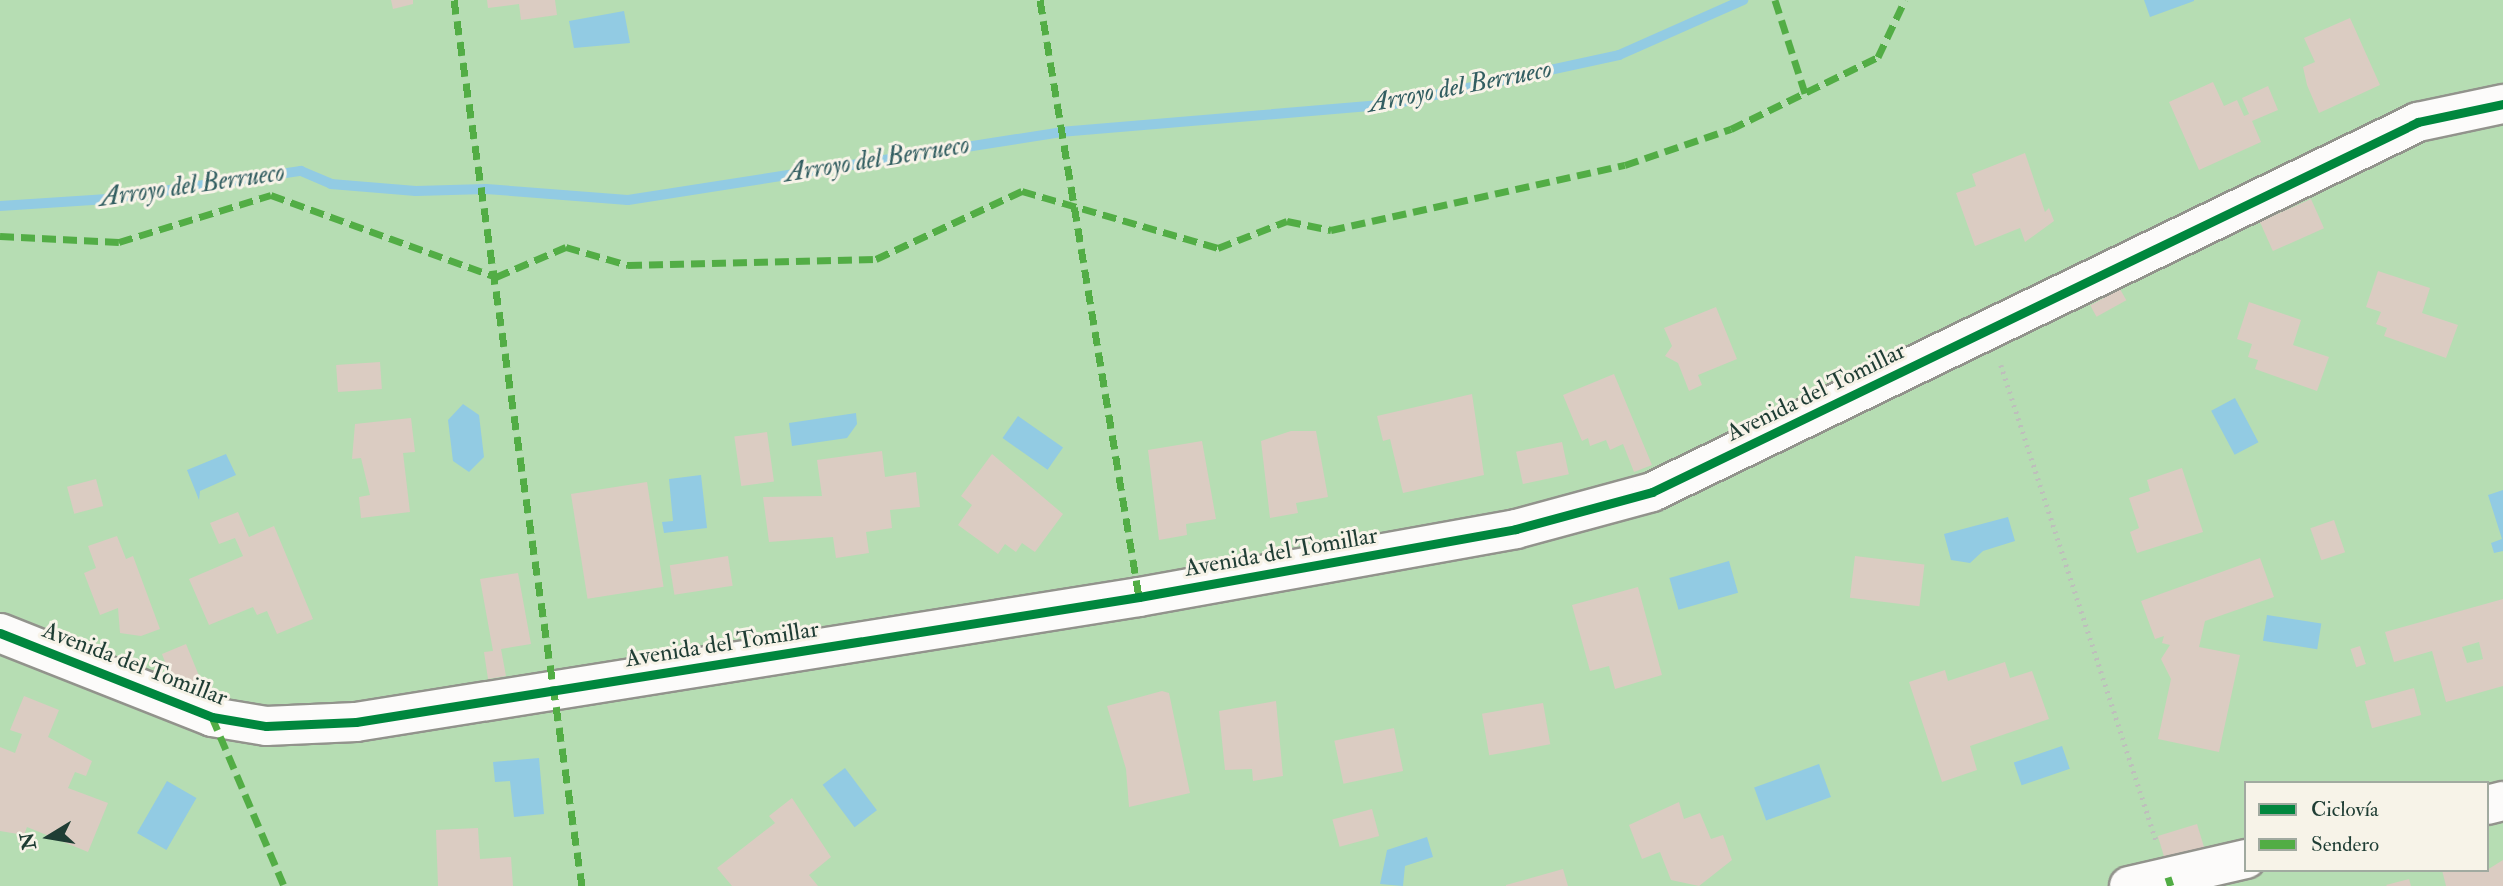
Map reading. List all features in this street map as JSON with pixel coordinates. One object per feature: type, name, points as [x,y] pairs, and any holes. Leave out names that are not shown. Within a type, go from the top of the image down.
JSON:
[{"type":"street","name":"Avenida del Tomillar","points":[[0,633],[212,717],[266,726],[356,722],[1139,597],[1516,529],[1652,492],[2418,122],[2503,104]]},
{"type":"street","points":[[2129,886],[2244,859]]},
{"type":"path","points":[[1990,329],[2168,877]]},
{"type":"green space","points":[[0,0],[2503,0],[2503,886],[0,886]]},
{"type":"water","points":[[2144,0],[2194,0],[2194,1],[2150,17]]},
{"type":"water","points":[[624,11],[630,43],[574,48],[569,21]]},
{"type":"water","points":[[2235,398],[2258,442],[2235,455],[2211,411]]},
{"type":"water","points":[[463,404],[479,415],[484,457],[469,472],[453,461],[448,420]]},
{"type":"water","points":[[856,413],[857,424],[847,438],[792,446],[789,423]]},
{"type":"water","points":[[1018,416],[1063,448],[1048,470],[1003,438]]},
{"type":"water","points":[[226,454],[236,475],[200,491],[199,500],[187,470]]},
{"type":"water","points":[[701,475],[707,528],[664,533],[662,522],[673,521],[669,479]]},
{"type":"water","points":[[2503,490],[2503,551],[2494,553],[2491,543],[2502,539],[2488,495]]},
{"type":"water","points":[[2008,517],[2015,541],[1983,551],[1970,563],[1951,560],[1944,534]]},
{"type":"water","points":[[1729,561],[1738,593],[1678,610],[1669,578]]},
{"type":"water","points":[[2267,615],[2321,624],[2317,649],[2263,641]]},
{"type":"water","points":[[2062,746],[2070,769],[2022,785],[2014,763]]},
{"type":"water","points":[[539,758],[544,814],[514,817],[510,781],[495,782],[493,762]]},
{"type":"water","points":[[1819,764],[1831,797],[1766,820],[1754,788]]},
{"type":"water","points":[[845,768],[877,810],[855,827],[823,785]]},
{"type":"water","points":[[167,781],[196,798],[166,850],[137,833]]},
{"type":"water","points":[[1427,837],[1433,857],[1405,866],[1403,886],[1380,884],[1387,850]]},
{"type":"building","points":[[391,0],[413,0],[413,4],[393,9]]},
{"type":"building","points":[[487,0],[555,0],[557,15],[521,20],[519,4],[488,8]]},
{"type":"building","points":[[2350,18],[2380,85],[2319,113],[2307,85],[2303,67],[2315,62],[2304,38]]},
{"type":"building","points":[[2213,82],[2224,106],[2237,100],[2244,116],[2249,114],[2242,98],[2268,86],[2278,110],[2252,121],[2261,142],[2199,170],[2169,102]]},
{"type":"building","points":[[2025,153],[2045,212],[2049,208],[2054,221],[2025,242],[2020,228],[1975,246],[1956,193],[1976,186],[1972,174]]},
{"type":"building","points":[[2311,199],[2324,228],[2273,251],[2260,222]]},
{"type":"building","points":[[2378,271],[2430,288],[2422,313],[2458,325],[2446,358],[2384,336],[2387,328],[2376,324],[2381,312],[2366,307]]},
{"type":"building","points":[[2120,289],[2126,300],[2097,317],[2090,305]]},
{"type":"building","points":[[2249,302],[2301,320],[2293,345],[2329,357],[2317,391],[2255,369],[2258,360],[2248,357],[2252,344],[2237,339]]},
{"type":"building","points":[[1716,307],[1737,359],[1698,375],[1702,385],[1689,391],[1678,363],[1665,356],[1672,346],[1664,328]]},
{"type":"building","points":[[380,362],[382,389],[338,392],[336,365]]},
{"type":"building","points":[[1614,374],[1652,465],[1634,472],[1623,444],[1610,450],[1606,440],[1590,446],[1588,438],[1582,441],[1563,395]]},
{"type":"building","points":[[1472,394],[1484,475],[1403,493],[1390,439],[1383,441],[1377,416]]},
{"type":"building","points":[[411,418],[415,452],[403,453],[410,512],[361,518],[359,497],[370,495],[361,458],[352,459],[355,424]]},
{"type":"building","points":[[1291,431],[1316,431],[1328,497],[1296,503],[1298,513],[1270,518],[1261,441]]},
{"type":"building","points":[[767,432],[774,482],[741,486],[734,437]]},
{"type":"building","points":[[1202,441],[1216,519],[1186,524],[1187,535],[1159,540],[1148,450]]},
{"type":"building","points":[[1562,442],[1569,474],[1523,484],[1516,452]]},
{"type":"building","points":[[882,451],[885,477],[916,472],[920,507],[890,510],[892,528],[866,532],[869,553],[836,558],[833,537],[769,542],[763,497],[822,496],[817,460]]},
{"type":"building","points":[[992,454],[1063,514],[1035,552],[1022,543],[1016,552],[1005,544],[998,554],[958,525],[972,505],[961,496]]},
{"type":"building","points":[[2182,468],[2203,532],[2137,553],[2130,532],[2139,528],[2129,498],[2150,491],[2147,480]]},
{"type":"building","points":[[96,479],[103,506],[74,514],[67,487]]},
{"type":"building","points":[[647,482],[664,587],[588,599],[571,494]]},
{"type":"building","points":[[238,512],[249,537],[274,526],[313,619],[277,634],[267,611],[257,615],[253,607],[209,625],[189,579],[243,556],[235,538],[219,544],[210,523]]},
{"type":"building","points":[[2334,520],[2345,552],[2321,560],[2310,528]]},
{"type":"building","points":[[117,536],[126,559],[133,556],[160,629],[141,636],[120,633],[118,608],[100,615],[84,573],[96,568],[88,546]]},
{"type":"building","points":[[728,556],[733,586],[674,595],[670,565]]},
{"type":"building","points":[[1855,556],[1924,565],[1919,606],[1850,598]]},
{"type":"building","points":[[2260,558],[2274,597],[2205,621],[2199,647],[2240,655],[2219,752],[2158,739],[2171,679],[2161,659],[2170,645],[2162,643],[2164,636],[2155,639],[2141,601]]},
{"type":"building","points":[[518,573],[531,644],[501,649],[506,676],[488,679],[484,652],[493,651],[480,579]]},
{"type":"building","points":[[1638,587],[1662,675],[1615,689],[1609,666],[1590,671],[1572,605]]},
{"type":"building","points":[[2503,599],[2503,686],[2446,702],[2432,651],[2394,662],[2385,632]],"holes":[[[2479,642],[2483,659],[2467,663],[2462,647]]]},
{"type":"building","points":[[186,644],[204,688],[170,675],[162,654]]},
{"type":"building","points":[[2360,646],[2366,664],[2356,667],[2350,649]]},
{"type":"building","points":[[2005,662],[2010,678],[2032,671],[2049,719],[1970,746],[1977,770],[1942,782],[1909,682],[1945,670],[1948,681]]},
{"type":"building","points":[[2414,688],[2421,715],[2372,728],[2365,701]]},
{"type":"building","points":[[1162,691],[1169,693],[1190,793],[1129,807],[1126,769],[1107,706]]},
{"type":"building","points":[[24,696],[59,710],[48,737],[92,761],[86,776],[75,772],[68,788],[108,803],[88,852],[27,827],[24,835],[0,831],[0,747],[15,753],[22,734],[10,730]]},
{"type":"building","points":[[1276,701],[1283,776],[1253,781],[1252,769],[1225,770],[1219,711]]},
{"type":"building","points":[[1543,703],[1550,744],[1489,755],[1482,714]]},
{"type":"building","points":[[1394,728],[1403,771],[1343,784],[1334,741]]},
{"type":"building","points":[[792,798],[831,857],[809,875],[818,886],[732,886],[717,868],[775,823],[769,816]]},
{"type":"building","points":[[1679,802],[1684,819],[1700,813],[1711,839],[1723,835],[1732,860],[1699,886],[1671,880],[1660,852],[1642,859],[1629,825]]},
{"type":"building","points":[[1372,809],[1379,836],[1340,847],[1332,820]]},
{"type":"building","points":[[2197,824],[2204,847],[2165,859],[2158,836]]},
{"type":"building","points":[[478,828],[480,859],[511,857],[513,886],[438,886],[436,830]]},
{"type":"building","points":[[2503,860],[2503,886],[2446,886],[2442,872],[2489,872],[2489,869]]},
{"type":"building","points":[[1563,869],[1568,886],[1506,886],[1506,885]]},
{"type":"building","points":[[2409,879],[2411,886],[2386,885]]},
{"type":"waterway","name":"Arroyo del Berrueco","points":[[0,206],[108,199],[301,171],[331,184],[416,191],[486,189],[628,200],[1060,132],[1393,104],[1619,55],[1743,0]]},
{"type":"marked path","points":[[454,0],[582,886]]},
{"type":"marked path","points":[[1040,0],[1139,597]]},
{"type":"marked path","points":[[1775,0],[1805,93]]},
{"type":"marked path","points":[[0,236],[119,242],[271,195],[496,277],[566,247],[628,265],[876,259],[1022,191],[1218,248],[1287,221],[1331,230],[1625,165],[1731,129],[1878,57],[1905,0]]},
{"type":"marked path","points":[[212,717],[284,886]]},
{"type":"marked path","points":[[2168,877],[2171,886]]},
{"type":"cycle path","points":[[0,633],[212,717],[266,726],[356,722],[1139,597],[1516,529],[1652,492],[2418,122],[2503,104]]}]
